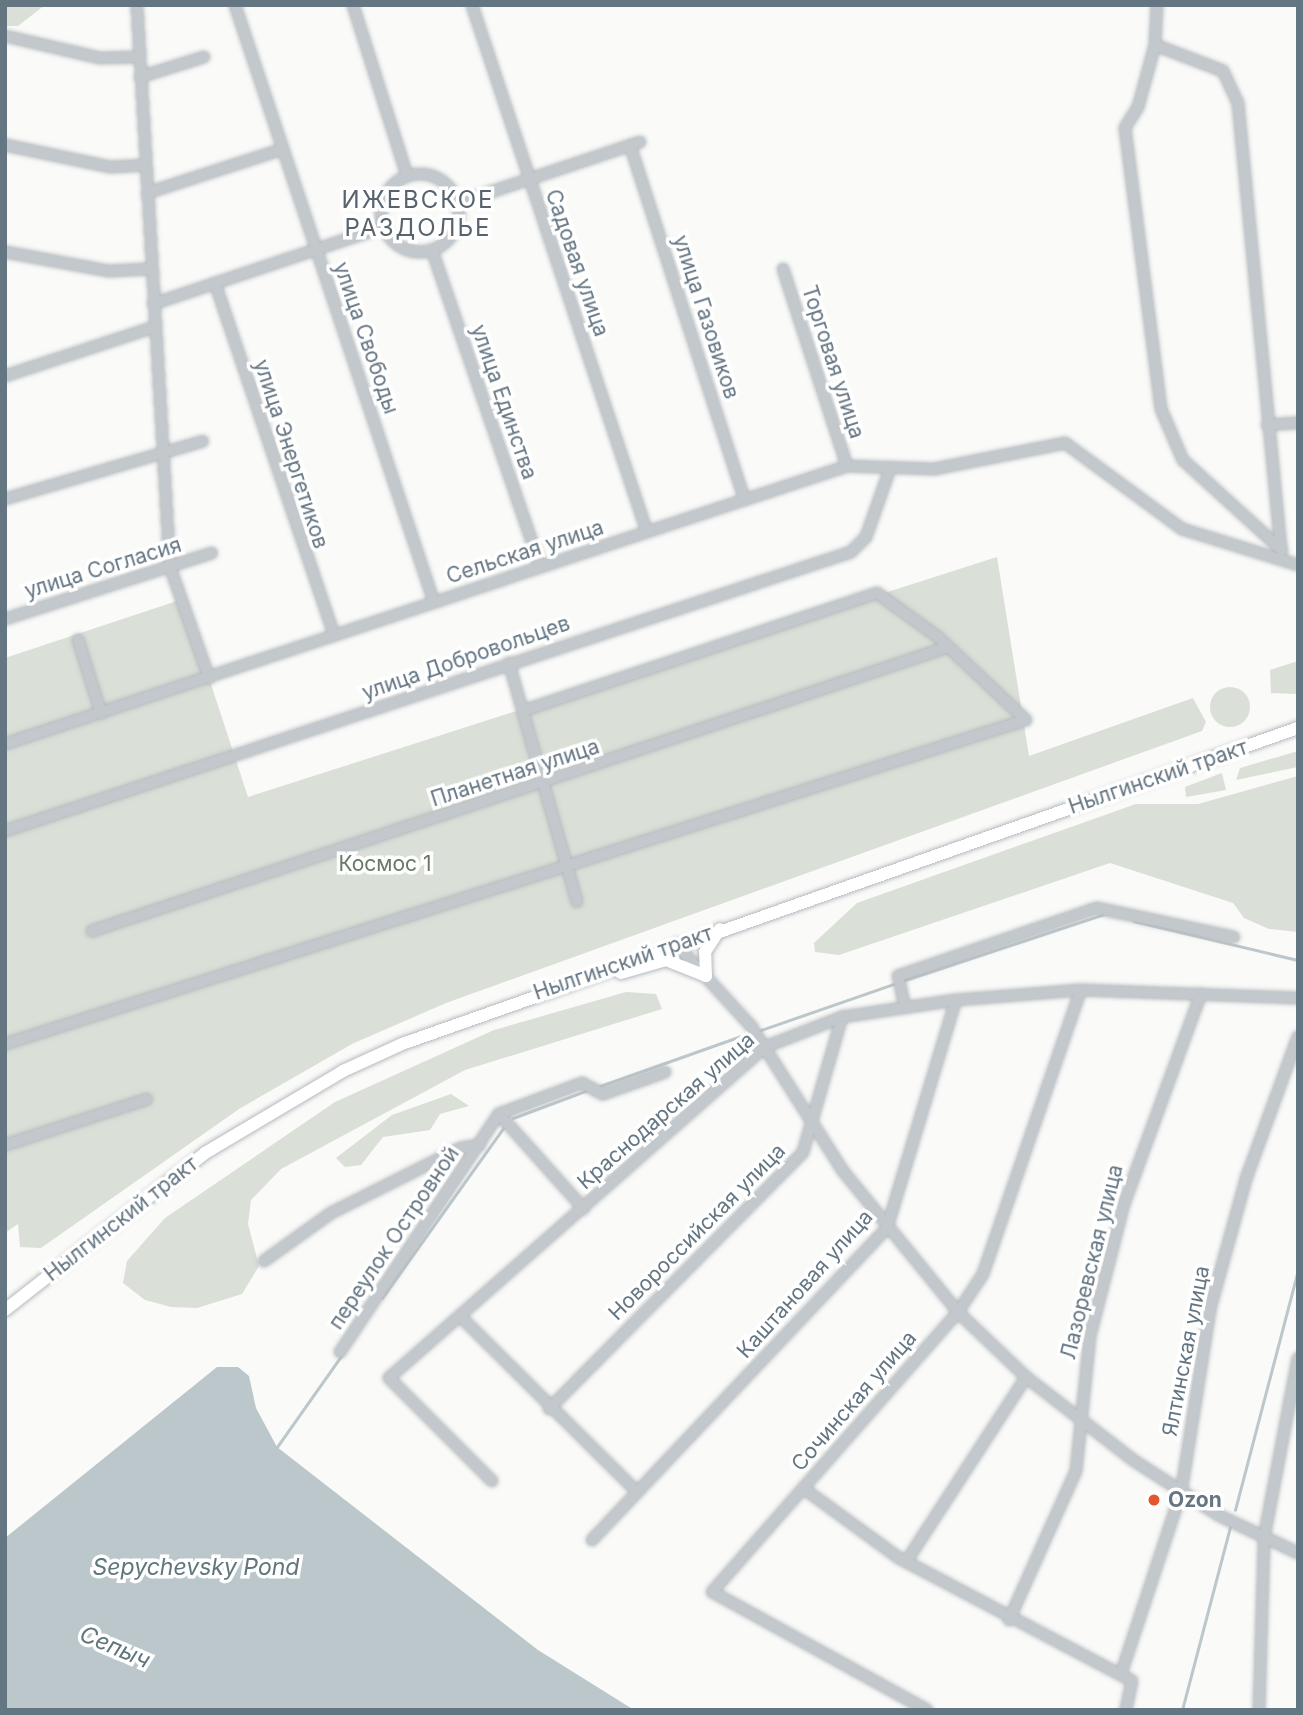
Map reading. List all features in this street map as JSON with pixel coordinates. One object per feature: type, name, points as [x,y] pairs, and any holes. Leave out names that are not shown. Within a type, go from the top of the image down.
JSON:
[{"type":"main road","name":"Нылгинский тракт","points":[[5,1310],[205,1153],[343,1071],[492,1009],[1298,728]]},
{"type":"main road","points":[[492,1009],[516,1007],[657,961],[706,976],[705,952],[720,929]]},
{"type":"street","points":[[137,5],[149,269],[170,567],[209,678]]},
{"type":"street","name":"улица Свободы","points":[[235,5],[434,602]]},
{"type":"street","points":[[353,5],[407,175]]},
{"type":"street","name":"Садовая улица","points":[[472,5],[647,532]]},
{"type":"street","points":[[1157,5],[1155,45],[1138,107],[1125,128],[1161,410],[1183,460],[1281,548],[1293,564]]},
{"type":"street","points":[[5,36],[100,58],[140,57]]},
{"type":"street","points":[[1155,45],[1223,71],[1234,87],[1281,548]]},
{"type":"street","points":[[140,77],[204,57]]},
{"type":"street","name":"улица Газовиков","points":[[528,179],[635,143],[745,500]]},
{"type":"street","points":[[5,145],[110,167],[145,165]]},
{"type":"street","points":[[146,193],[283,149]]},
{"type":"street","points":[[407,175],[433,175],[458,203],[457,226],[432,250],[398,245],[383,227],[387,190],[407,175]]},
{"type":"street","points":[[458,203],[528,179]]},
{"type":"street","points":[[152,304],[383,227]]},
{"type":"street","name":"улица Единства","points":[[432,250],[540,566]]},
{"type":"street","points":[[9,255],[109,271],[149,269]]},
{"type":"street","name":"Торговая улица","points":[[783,270],[847,466]]},
{"type":"street","name":"улица Энергетиков","points":[[215,283],[334,635]]},
{"type":"street","points":[[5,376],[154,327]]},
{"type":"street","points":[[1267,425],[1298,423]]},
{"type":"street","points":[[5,499],[161,450],[203,441]]},
{"type":"street","name":"Сельская улица","points":[[5,744],[847,466],[934,469],[1065,443],[1182,529],[1293,564]]},
{"type":"street","name":"улица Добровольцев","points":[[5,831],[851,552],[866,537],[890,469]]},
{"type":"street","name":"улица Согласия","points":[[5,619],[212,553]]},
{"type":"street","points":[[5,1044],[1026,720],[948,647],[877,593],[524,710]]},
{"type":"street","points":[[78,640],[101,713]]},
{"type":"street","name":"Планетная улица","points":[[92,931],[540,785],[948,647]]},
{"type":"street","points":[[509,663],[524,710],[524,732],[569,866],[577,901]]},
{"type":"street","points":[[905,1008],[898,976],[1097,908],[1234,937]]},
{"type":"street","points":[[676,944],[765,1047],[811,1123],[887,1228],[958,1312],[1026,1377],[1079,1420],[1181,1493],[1264,1538],[1298,1553]]},
{"type":"street","name":"Краснодарская улица","points":[[492,1481],[389,1378],[765,1047],[842,1017],[956,1000],[1082,990],[1298,998]]},
{"type":"street","name":"Сочинская улица","points":[[927,1710],[712,1592],[958,1312],[998,1246],[1082,990]]},
{"type":"street","name":"Лазоревская улица","points":[[1009,1620],[1070,1490],[1090,1336],[1124,1204],[1201,994]]},
{"type":"street","name":"Каштановая улица","points":[[592,1540],[887,1228],[956,1000]]},
{"type":"street","name":"Новороссийская улица","points":[[549,1409],[790,1168],[811,1136],[811,1123],[842,1017]]},
{"type":"street","name":"Ялтинская улица","points":[[1121,1674],[1181,1493],[1210,1309],[1247,1176],[1298,1037]]},
{"type":"street","points":[[584,1209],[499,1114],[582,1083],[603,1094],[666,1072]]},
{"type":"street","points":[[5,1145],[147,1099]]},
{"type":"street","name":"переулок Островной","points":[[341,1352],[499,1114]]},
{"type":"street","points":[[264,1262],[331,1213],[461,1148],[480,1145]]},
{"type":"street","points":[[460,1316],[549,1409],[637,1492]]},
{"type":"street","points":[[1259,1710],[1264,1538],[1298,1357]]},
{"type":"street","points":[[906,1562],[1026,1377]]},
{"type":"street","points":[[803,1489],[906,1562],[1009,1620],[1132,1681],[1126,1710]]},
{"type":"green space","points":[[5,5],[45,5],[18,26],[5,26]]},
{"type":"green space","name":"Космос 1","points":[[997,557],[1029,756],[1193,698],[1206,722],[1202,731],[446,1003],[352,1044],[239,1109],[41,1248],[20,1247],[18,1224],[5,1233],[5,658],[183,599],[248,797]]},
{"type":"green space","points":[[1298,661],[1298,694],[1271,693],[1270,670]]},
{"type":"green space","points":[[1230,687],[1244,693],[1250,707],[1244,721],[1230,727],[1216,721],[1210,707],[1216,693]]},
{"type":"green space","points":[[1298,751],[1298,767],[1236,780],[1240,768]]},
{"type":"green space","points":[[1222,773],[1226,790],[1186,797],[1185,787]]},
{"type":"green space","points":[[1298,776],[1298,932],[1269,929],[1244,918],[1233,903],[1110,863],[839,955],[815,952],[814,943],[857,903],[1136,804],[1198,804]]},
{"type":"green space","points":[[626,992],[656,994],[662,1009],[465,1070],[281,1169],[251,1200],[248,1224],[259,1266],[242,1294],[197,1308],[171,1307],[145,1300],[123,1283],[127,1261],[165,1218],[335,1102],[494,1030]]},
{"type":"green space","points":[[451,1094],[469,1106],[440,1114],[430,1130],[383,1137],[361,1165],[345,1167],[336,1158],[392,1115]]},
{"type":"water","name":"Sepychevsky Pond","points":[[217,1367],[238,1367],[249,1376],[256,1408],[277,1447],[538,1650],[634,1710],[5,1710],[5,1538]]},
{"type":"waterway","points":[[905,980],[1104,914]]},
{"type":"waterway","points":[[1134,921],[1298,960]]},
{"type":"waterway","points":[[761,1030],[894,984]]},
{"type":"waterway","points":[[600,1086],[750,1033]]},
{"type":"waterway","points":[[513,1118],[588,1090]]},
{"type":"waterway","points":[[382,1298],[504,1127]]},
{"type":"waterway","points":[[1235,1510],[1298,1270]]},
{"type":"waterway","points":[[277,1447],[342,1355]]},
{"type":"waterway","points":[[1182,1710],[1230,1527]]},
{"type":"place","name":"Ozon","points":[[1154,1500]]},
{"type":"district","name":"ИЖЕВСКОЕ РАЗДОЛЬЕ","points":[[418,214]]},
{"type":"water label","name":"Сепыч","points":[[115,1647]]}]
